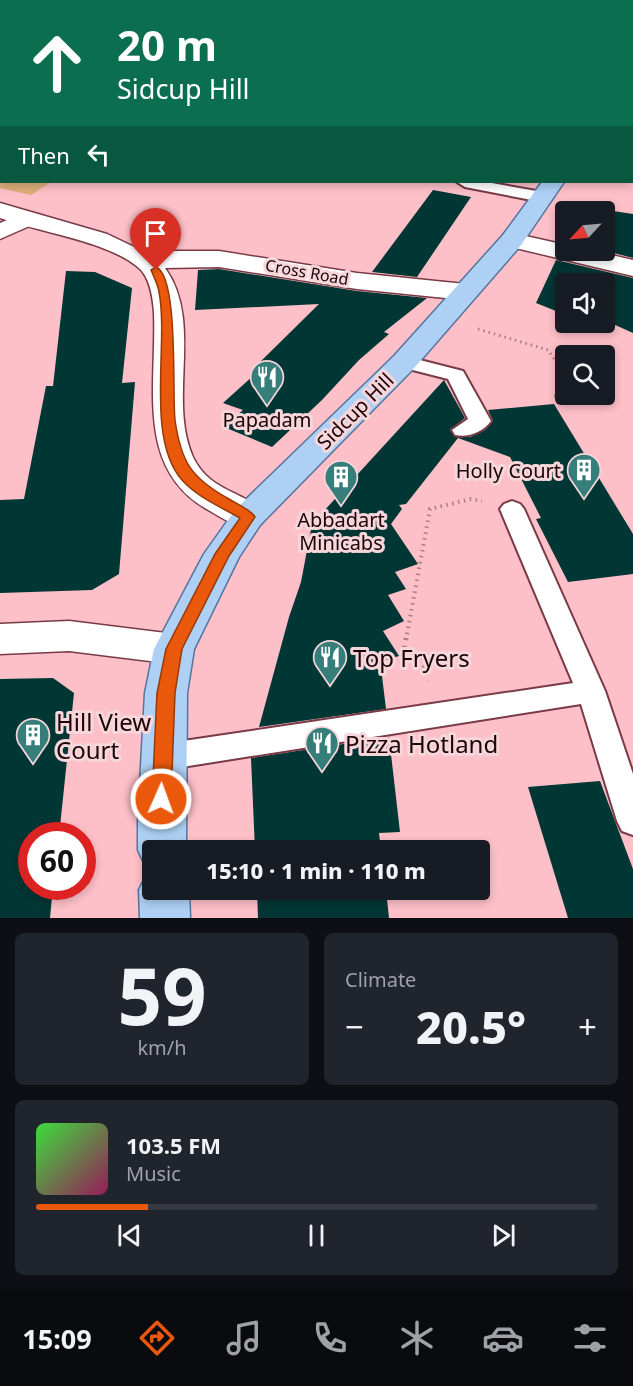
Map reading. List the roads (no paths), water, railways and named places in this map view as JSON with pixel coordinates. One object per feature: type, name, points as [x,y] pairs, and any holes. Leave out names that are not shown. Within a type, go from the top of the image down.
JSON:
[{"type":"main road","name":"Sidcup Hill","points":[[162,840],[166,693],[174,649],[222,554],[248,517],[404,362],[512,240],[547,189]]},
{"type":"main road","points":[[164,900],[165,918]]},
{"type":"street","points":[[0,210],[107,244],[149,264],[156,270],[165,291],[168,416],[173,450],[187,478],[210,495],[248,517]]},
{"type":"street","points":[[0,232],[27,219]]},
{"type":"street","points":[[512,240],[633,268]]},
{"type":"street","name":"Cross Road","points":[[149,264],[173,259],[219,259],[348,280],[405,284],[465,292]]},
{"type":"street","points":[[0,639],[69,636],[174,649]]},
{"type":"lane","points":[[477,183],[547,189]]},
{"type":"lane","points":[[404,362],[456,375],[480,421],[463,430]]},
{"type":"lane","points":[[512,508],[591,691],[633,821]]},
{"type":"lane","points":[[163,757],[436,717],[591,691]]},
{"type":"place","name":"Papadam","points":[[267,406]]},
{"type":"place","name":"Holly Court","points":[[584,499]]},
{"type":"place","name":"Abbadart Minicabs","points":[[341,506]]},
{"type":"place","name":"Top Fryers","points":[[330,686]]},
{"type":"place","name":"Hill View Court","points":[[33,764]]},
{"type":"place","name":"Pizza Hotland","points":[[322,772]]}]
